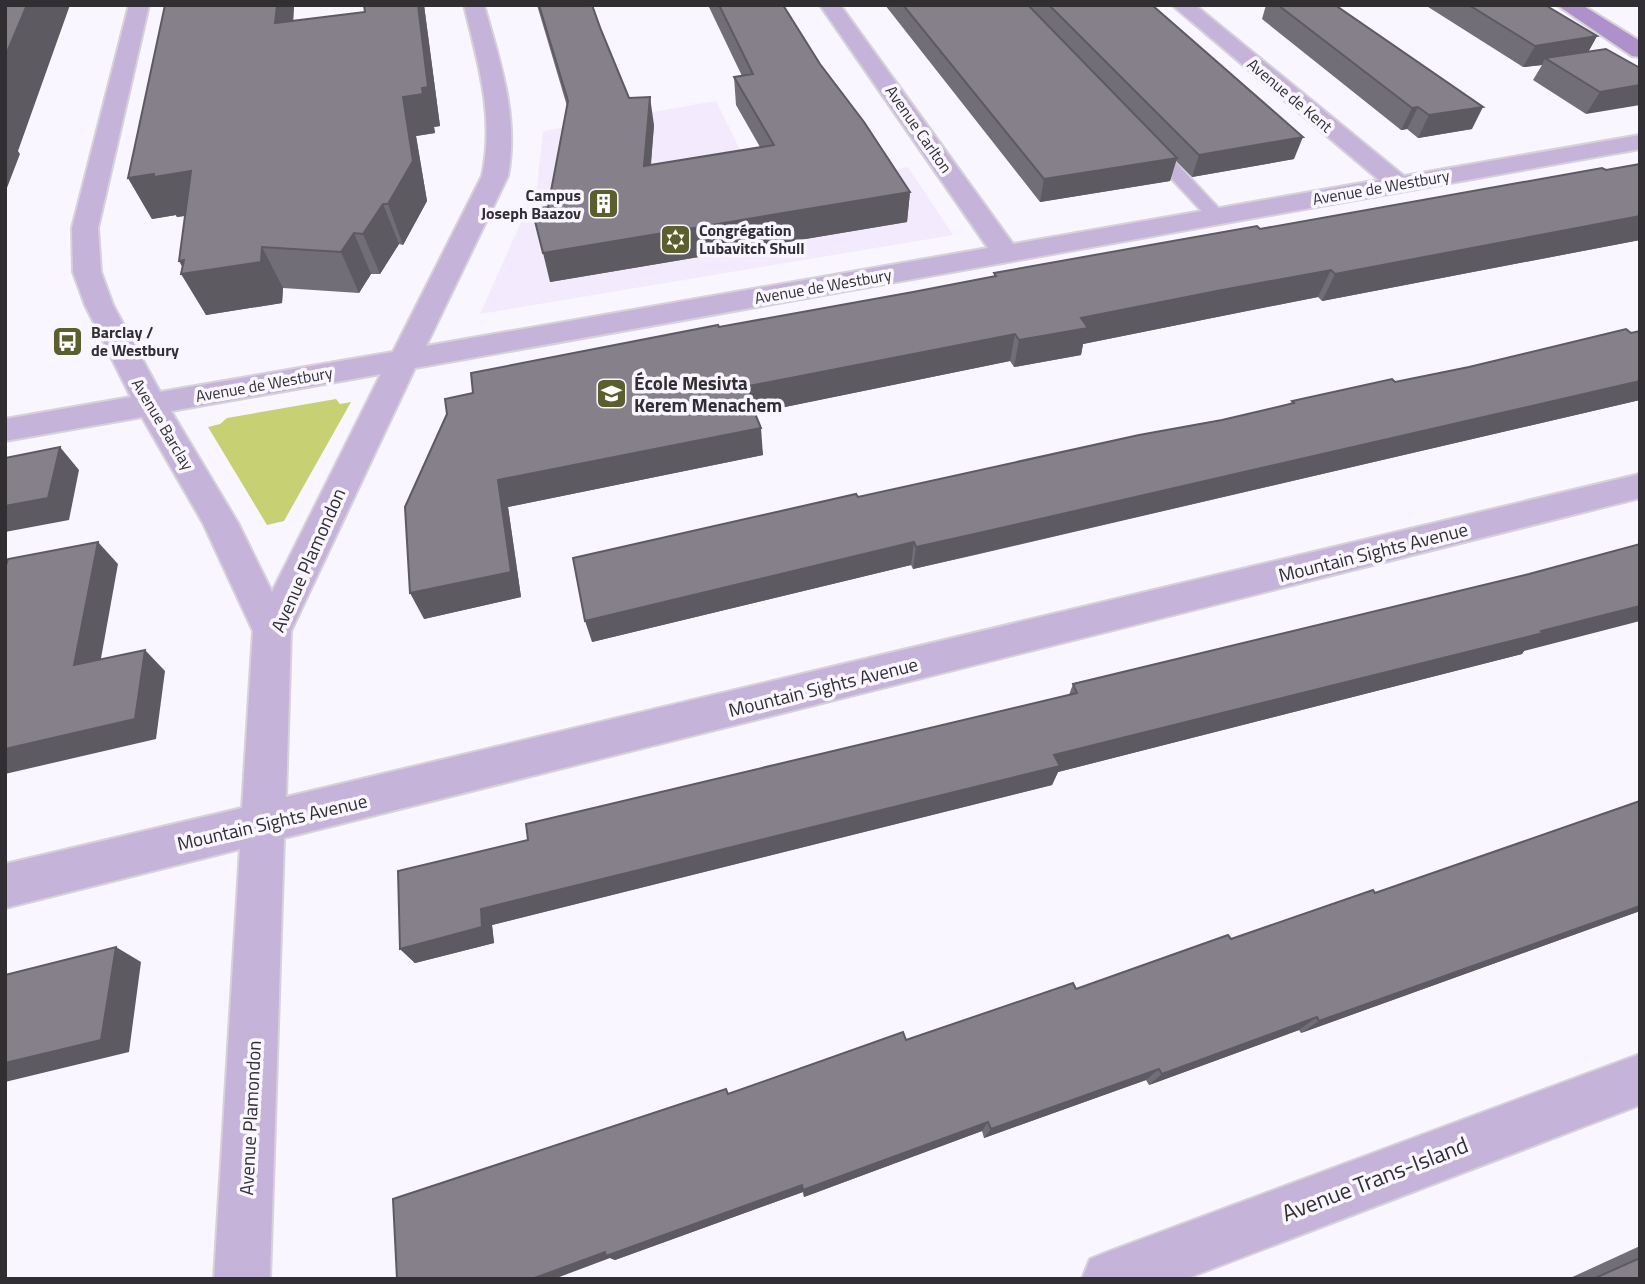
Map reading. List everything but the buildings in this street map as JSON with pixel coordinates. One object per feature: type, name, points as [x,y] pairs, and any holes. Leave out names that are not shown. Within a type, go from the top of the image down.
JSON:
[{"type":"main road","points":[[1567,5],[1640,51]]},
{"type":"street","name":"Avenue Barclay","points":[[139,5],[87,214],[87,272],[133,373],[220,523],[272,631]]},
{"type":"street","name":"Avenue Plamondon","points":[[242,1279],[272,631],[402,360],[484,202],[498,165],[500,118],[474,5]]},
{"type":"street","name":"Avenue Carlton","points":[[830,5],[1006,254]]},
{"type":"street","name":"Avenue de Kent","points":[[1182,5],[1399,184]]},
{"type":"street","name":"Avenue de Westbury","points":[[5,430],[1640,142]]},
{"type":"street","name":"Mountain Sights Avenue","points":[[5,886],[1640,486]]},
{"type":"street","name":"Avenue Trans-Island","points":[[1110,1279],[1640,1079]]},
{"type":"lane","points":[[1140,135],[1217,216]]},
{"type":"shaded area","points":[[716,101],[760,190],[908,167],[953,235],[480,314],[537,186],[543,131]]},
{"type":"green space","points":[[336,399],[340,404],[351,402],[284,521],[267,525],[208,427],[220,424],[227,418]]},
{"type":"place","name":"Campus Joseph Baazov","points":[[604,204]]},
{"type":"place","name":"Congrégation Lubavitch Shull","points":[[676,239]]},
{"type":"place","name":"Barclay / de Westbury","points":[[68,341]]},
{"type":"place","name":"École Mesivta Kerem Menachem","points":[[611,394]]}]
